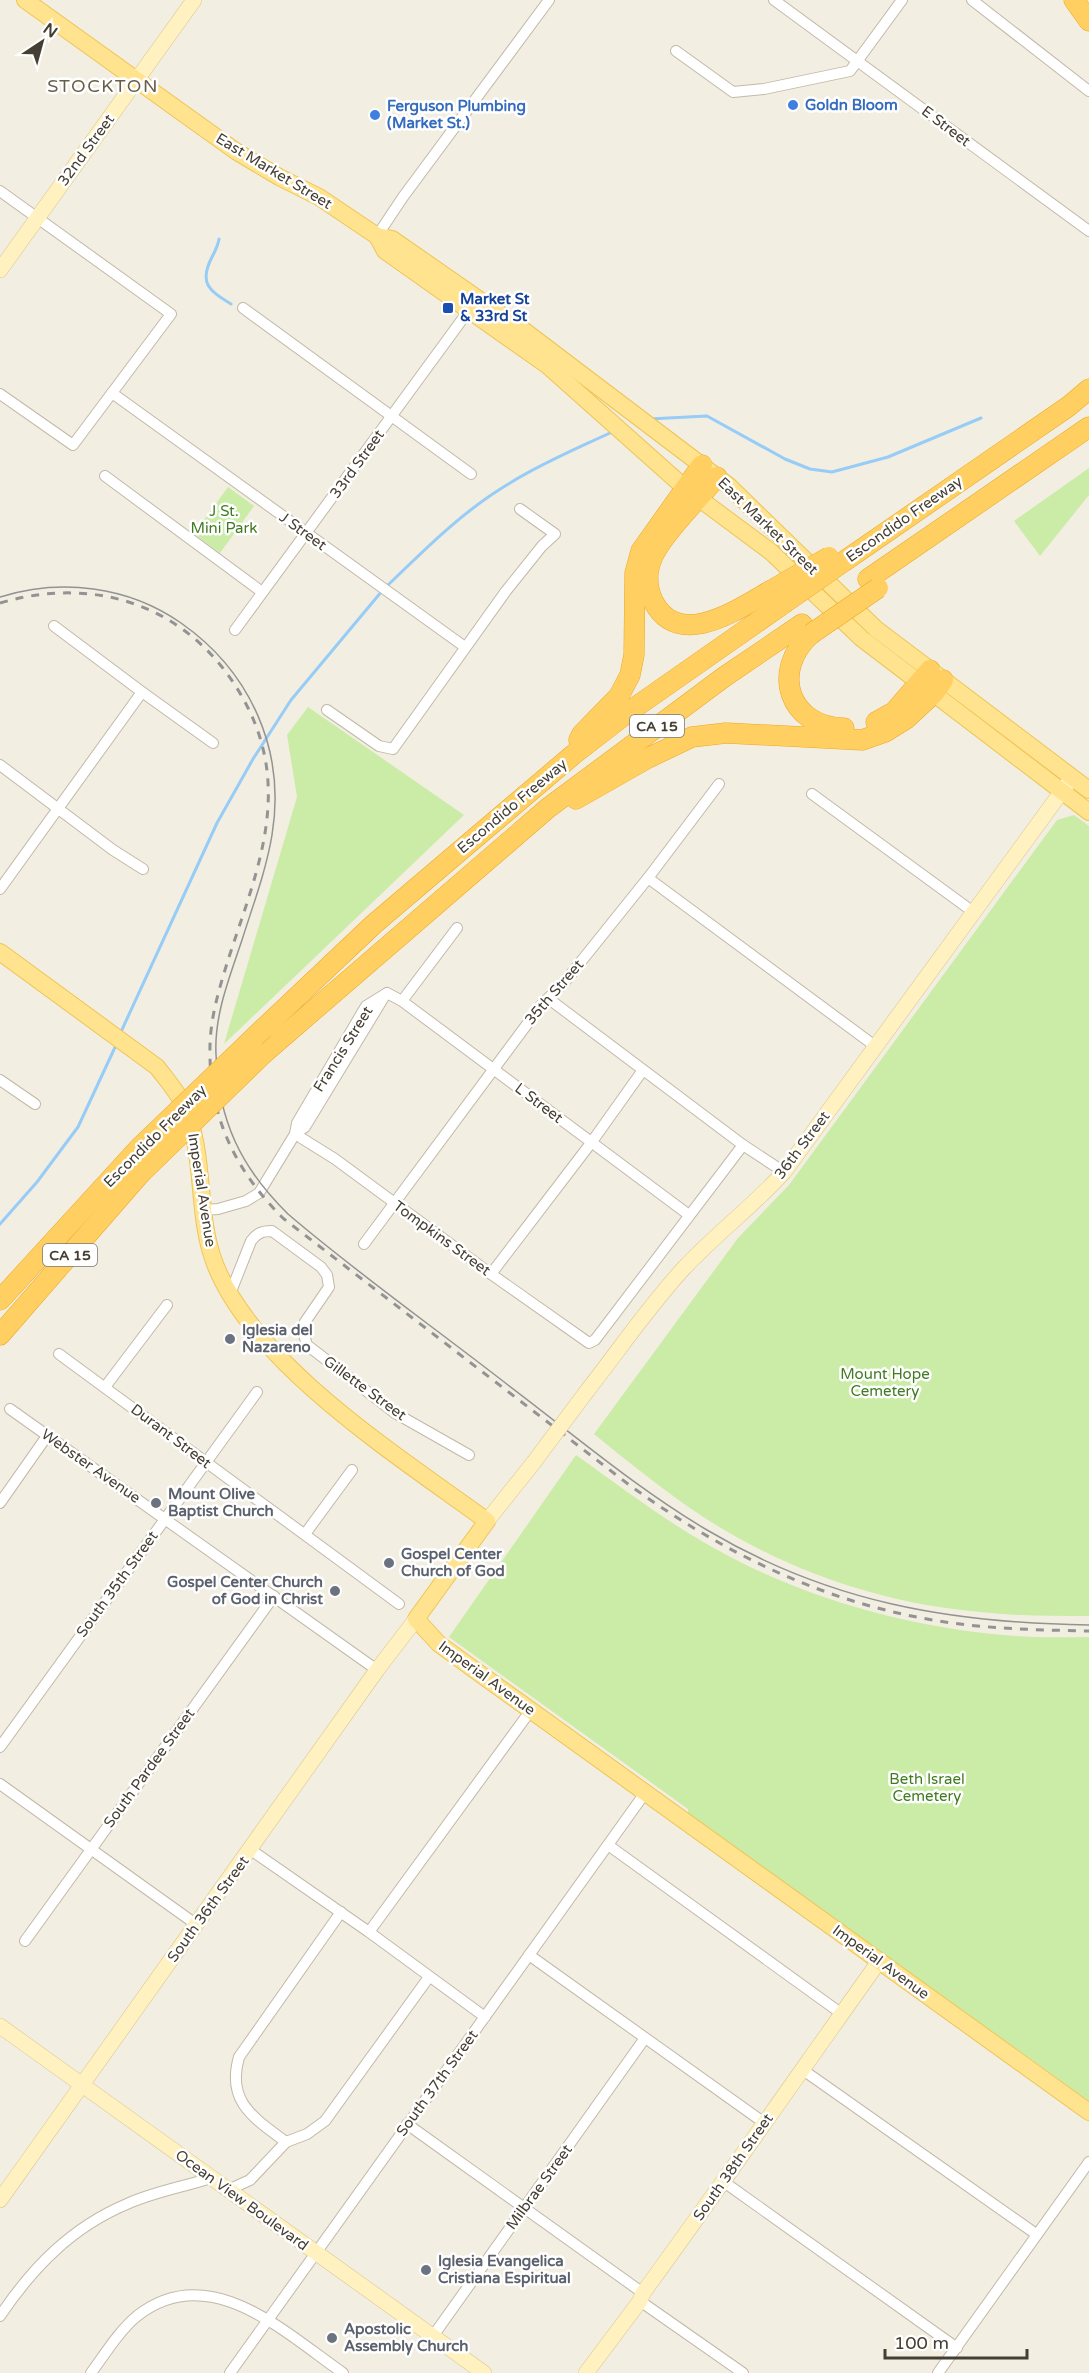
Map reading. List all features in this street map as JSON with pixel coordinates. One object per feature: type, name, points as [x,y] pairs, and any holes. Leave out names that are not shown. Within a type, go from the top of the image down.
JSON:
[{"type":"highway","points":[[1074,0],[1089,21]]},
{"type":"highway","name":"Escondido Freeway","points":[[0,1300],[139,1148],[264,1028],[374,924],[574,754],[776,598],[841,556],[917,496],[940,494],[1070,406],[1089,389]]},
{"type":"highway","name":"Escondido Freeway","points":[[0,1335],[140,1174],[262,1054],[517,834],[706,690],[806,629],[873,583],[1089,427]]},
{"type":"highway","points":[[709,471],[692,493],[653,555],[647,585],[656,606],[664,614],[683,624],[705,624],[776,598]]},
{"type":"highway","points":[[574,754],[582,734],[619,696],[630,675],[634,655],[637,561],[646,541],[692,493]]},
{"type":"highway","points":[[806,629],[792,657],[788,673],[789,686],[794,701],[805,715],[819,724],[834,728],[849,728],[864,726],[883,719],[932,682]]},
{"type":"highway","points":[[517,834],[648,758],[692,737],[726,733],[862,740],[885,732],[906,719],[932,682]]},
{"type":"main road","name":"East Market Street","points":[[25,0],[237,152],[319,197],[377,236],[385,251],[473,304],[655,430],[709,471],[766,522],[855,611],[932,682],[1089,812]]},
{"type":"main road","name":"32nd Street","points":[[0,270],[194,0]]},
{"type":"main road","name":"East Market Street","points":[[473,304],[548,366],[692,493],[771,552],[861,638],[932,682],[1089,790]]},
{"type":"main road","name":"36th Street","points":[[487,1521],[683,1270],[717,1234],[784,1172],[972,911],[1072,777]]},
{"type":"main road","name":"Imperial Avenue","points":[[0,952],[157,1067],[182,1102],[190,1120],[197,1152],[207,1236],[215,1264],[244,1316],[290,1367],[320,1395],[487,1521]]},
{"type":"main road","points":[[417,1619],[487,1521]]},
{"type":"main road","name":"Imperial Avenue","points":[[417,1619],[439,1644],[1089,2112]]},
{"type":"main road","name":"South 36th Street","points":[[0,2200],[377,1670],[417,1619]]},
{"type":"main road","name":"South 38th Street","points":[[586,2373],[880,1960]]},
{"type":"main road","name":"Ocean View Boulevard","points":[[0,2026],[484,2373]]},
{"type":"street","points":[[377,236],[403,197],[549,0]]},
{"type":"street","name":"E Street","points":[[774,0],[1089,231]]},
{"type":"street","points":[[676,51],[734,92],[765,89],[850,71],[902,0]]},
{"type":"street","points":[[972,0],[1089,91]]},
{"type":"street","points":[[0,191],[171,314],[74,445],[0,394]]},
{"type":"street","name":"33rd Street","points":[[235,630],[473,304]]},
{"type":"street","points":[[243,308],[471,474]]},
{"type":"street","name":"J Street","points":[[112,393],[465,647]]},
{"type":"street","points":[[105,476],[262,592]]},
{"type":"street","points":[[327,710],[380,746],[393,749],[506,591],[542,546],[555,534],[520,509]]},
{"type":"street","points":[[54,626],[213,743]]},
{"type":"street","points":[[0,889],[142,692]]},
{"type":"street","points":[[0,765],[113,850],[142,869]]},
{"type":"street","name":"35th Street","points":[[364,1244],[542,1004],[563,984],[648,878],[718,784]]},
{"type":"street","points":[[812,794],[972,911]]},
{"type":"street","points":[[648,878],[875,1046]]},
{"type":"street","points":[[402,1001],[457,928]]},
{"type":"street","name":"L Street","points":[[387,993],[402,1001],[689,1215]]},
{"type":"street","name":"Francis Street","points":[[204,1210],[218,1209],[246,1201],[259,1193],[295,1134],[297,1123],[366,1006],[387,993]]},
{"type":"street","points":[[549,999],[743,1145],[784,1172]]},
{"type":"street","points":[[491,1274],[591,1143],[643,1070]]},
{"type":"street","points":[[0,1080],[34,1104]]},
{"type":"street","name":"Tompkins Street","points":[[295,1134],[335,1160],[589,1343],[595,1340],[689,1215]]},
{"type":"street","points":[[689,1215],[743,1145]]},
{"type":"street","name":"Gillette Street","points":[[230,1294],[251,1241],[256,1234],[272,1231],[321,1267],[327,1275],[329,1287],[305,1322],[303,1332],[307,1344],[395,1413],[469,1455]]},
{"type":"street","points":[[105,1387],[167,1305]]},
{"type":"street","name":"Durant Street","points":[[59,1354],[399,1604]]},
{"type":"street","name":"South 35th Street","points":[[0,1748],[257,1392]]},
{"type":"street","name":"Webster Avenue","points":[[10,1409],[165,1517],[377,1670]]},
{"type":"street","points":[[0,1503],[47,1436]]},
{"type":"street","points":[[305,1534],[352,1470]]},
{"type":"street","name":"South Pardee Street","points":[[25,1941],[274,1596]]},
{"type":"street","points":[[369,1932],[531,1710]]},
{"type":"street","points":[[0,1784],[197,1925]]},
{"type":"street","name":"South 37th Street","points":[[230,2373],[645,1793]]},
{"type":"street","points":[[608,1845],[842,2014]]},
{"type":"street","points":[[251,1850],[369,1932],[484,2017]]},
{"type":"street","points":[[286,2142],[253,2117],[243,2105],[234,2074],[239,2057],[341,1912]]},
{"type":"street","points":[[529,1955],[764,2122]]},
{"type":"street","points":[[228,2190],[250,2180],[286,2142],[307,2134],[325,2121],[429,1977]]},
{"type":"street","name":"Milbrae Street","points":[[433,2336],[645,2038]]},
{"type":"street","points":[[803,2070],[1036,2234]]},
{"type":"street","points":[[407,2124],[524,2208],[743,2373]]},
{"type":"street","points":[[938,2373],[1089,2162]]},
{"type":"street","points":[[2,2308],[41,2264],[74,2232],[90,2221],[128,2203],[211,2178]]},
{"type":"street","points":[[724,2182],[957,2348]]},
{"type":"street","points":[[92,2373],[135,2317],[166,2300],[189,2295],[211,2296],[233,2301],[267,2319],[343,2373]]},
{"type":"green space","points":[[1089,468],[1089,495],[1040,556],[1014,521]]},
{"type":"green space","name":"J St. Mini Park","points":[[228,487],[254,506],[220,553],[194,534]]},
{"type":"green space","points":[[308,707],[464,815],[224,1044],[297,797],[287,735]]},
{"type":"green space","name":"Mount Hope Cemetery","points":[[1074,815],[1089,826],[1089,1616],[994,1613],[900,1600],[822,1577],[749,1544],[680,1501],[594,1434],[738,1238],[789,1185],[1057,820]]},
{"type":"green space","name":"Beth Israel Cemetery","points":[[576,1455],[694,1537],[747,1565],[821,1596],[859,1608],[937,1626],[1016,1636],[1089,1637],[1089,2101],[688,1813],[688,1809],[449,1637]]},
{"type":"waterway","points":[[219,239],[208,266],[206,280],[212,291],[231,304]]},
{"type":"waterway","points":[[649,419],[707,416],[785,459],[810,469],[832,472],[888,457],[981,418]]},
{"type":"waterway","points":[[387,586],[446,531],[493,494],[535,469],[612,432]]},
{"type":"waterway","points":[[120,1034],[217,823],[253,759],[291,700],[382,591]]},
{"type":"waterway","points":[[0,1224],[37,1182],[78,1127],[117,1043]]},
{"type":"tram line","points":[[0,597],[23,591],[70,587],[117,594],[161,610],[206,643],[227,665],[244,689],[258,716],[268,744],[274,773],[275,804],[272,835],[259,888],[220,1010],[216,1054],[221,1100],[235,1141],[257,1179],[288,1214],[630,1479],[681,1514],[752,1555],[798,1575],[891,1604],[987,1619],[1089,1625]]},
{"type":"railway","points":[[0,603],[46,594],[92,594],[114,598],[158,614],[189,634],[210,653],[228,675],[250,712],[262,744],[267,774],[268,805],[265,835],[249,896],[215,1005],[210,1042],[211,1078],[221,1123],[240,1164],[253,1184],[284,1219],[628,1484],[663,1509],[737,1552],[815,1588],[896,1613],[976,1626],[1089,1631]]},
{"type":"place","name":"Goldn Bloom","points":[[793,105]]},
{"type":"place","name":"Ferguson Plumbing (Market St.)","points":[[375,115]]},
{"type":"place","name":"Market St & 33rd St","points":[[448,308]]},
{"type":"place","name":"Iglesia del Nazareno","points":[[230,1339]]},
{"type":"place","name":"Mount Olive Baptist Church","points":[[156,1503]]},
{"type":"place","name":"Gospel Center Church of God","points":[[389,1563]]},
{"type":"place","name":"Gospel Center Church of God in Christ","points":[[335,1591]]},
{"type":"place","name":"Iglesia Evangelica Cristiana Espiritual","points":[[426,2270]]},
{"type":"place","name":"Apostolic Assembly Church","points":[[332,2338]]},
{"type":"district","name":"STOCKTON","points":[[103,86]]}]
